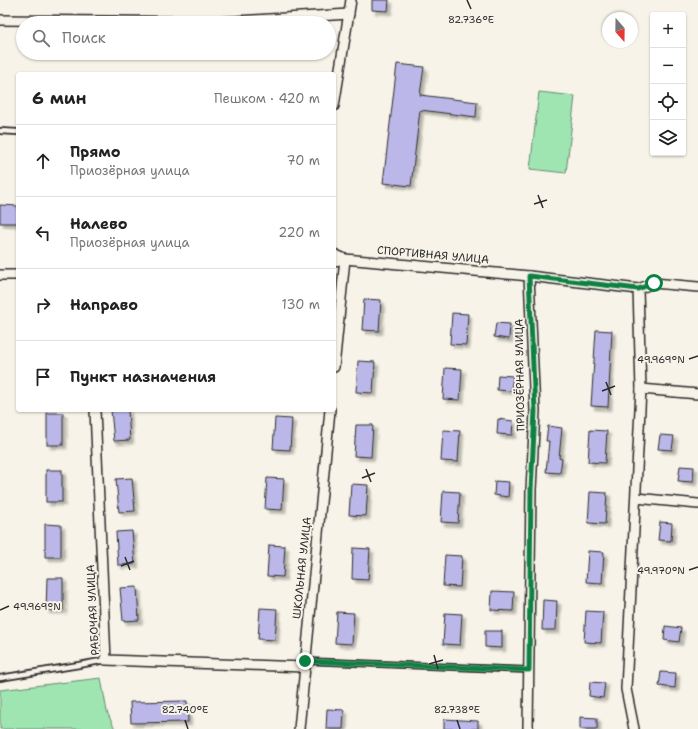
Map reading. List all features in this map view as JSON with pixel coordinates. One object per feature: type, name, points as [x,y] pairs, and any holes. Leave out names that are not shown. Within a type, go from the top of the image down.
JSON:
[{"type":"street","points":[[336,94],[351,0]]},
{"type":"street","points":[[316,16],[349,14]]},
{"type":"street","points":[[0,20],[16,20]]},
{"type":"street","points":[[336,255],[345,259],[336,347]]},
{"type":"street","name":"СПОРТИВНАЯ УЛИЦА","points":[[336,261],[345,259],[529,276]]},
{"type":"street","points":[[0,275],[16,275]]},
{"type":"street","points":[[529,276],[638,289],[654,283],[698,287]]},
{"type":"street","name":"ПРИОЗЁРНАЯ УЛИЦА","points":[[528,729],[531,490],[535,411],[529,276]]},
{"type":"street","points":[[634,729],[626,689],[641,388],[638,289]]},
{"type":"street","points":[[641,388],[698,394]]},
{"type":"street","name":"РАБОЧАЯ УЛИЦА","points":[[95,412],[106,660],[305,664]]},
{"type":"street","name":"ШКОЛЬНАЯ УЛИЦА","points":[[299,729],[330,412]]},
{"type":"street","points":[[636,498],[698,504]]},
{"type":"lane","points":[[0,131],[16,132]]},
{"type":"lane","points":[[0,678],[106,660]]},
{"type":"lane","points":[[305,664],[529,670]]},
{"type":"green space","points":[[539,92],[575,96],[566,173],[530,169]]},
{"type":"green space","points":[[101,678],[107,712],[115,729],[0,729],[0,690]]},
{"type":"building","points":[[372,0],[389,0],[388,11],[372,10]]},
{"type":"building","points":[[397,64],[424,67],[420,95],[477,102],[476,117],[420,110],[411,186],[383,183]]},
{"type":"building","points":[[0,205],[16,206],[16,223],[0,223]]},
{"type":"building","points":[[364,299],[381,300],[379,331],[362,330]]},
{"type":"building","points":[[452,313],[468,314],[466,345],[450,344]]},
{"type":"building","points":[[496,323],[510,324],[509,339],[494,337]]},
{"type":"building","points":[[596,330],[612,331],[608,407],[591,406]]},
{"type":"building","points":[[358,361],[375,362],[373,393],[356,392]]},
{"type":"building","points":[[445,368],[462,369],[460,400],[443,399]]},
{"type":"building","points":[[498,375],[513,376],[511,391],[497,390]]},
{"type":"building","points":[[111,412],[128,412],[130,440],[114,441]]},
{"type":"building","points":[[47,413],[63,413],[63,445],[47,445]]},
{"type":"building","points":[[275,418],[292,419],[290,450],[273,449]]},
{"type":"building","points":[[498,419],[513,421],[512,435],[497,434]]},
{"type":"building","points":[[356,425],[373,425],[371,457],[354,456]]},
{"type":"building","points":[[548,426],[562,428],[559,458],[562,459],[560,473],[546,472],[549,441],[546,441]]},
{"type":"building","points":[[443,430],[460,431],[458,462],[441,461]]},
{"type":"building","points":[[590,430],[607,431],[605,463],[588,462]]},
{"type":"building","points":[[660,435],[674,436],[672,450],[658,449]]},
{"type":"building","points":[[680,466],[694,467],[693,482],[678,481]]},
{"type":"building","points":[[46,470],[62,470],[62,502],[46,502]]},
{"type":"building","points":[[132,478],[135,511],[119,512],[116,479]]},
{"type":"building","points":[[267,478],[284,479],[282,510],[265,509]]},
{"type":"building","points":[[495,481],[509,482],[508,497],[494,495]]},
{"type":"building","points":[[351,484],[368,485],[366,516],[349,515]]},
{"type":"building","points":[[443,491],[460,492],[458,523],[441,522]]},
{"type":"building","points":[[590,492],[607,493],[605,524],[588,523]]},
{"type":"building","points":[[660,522],[672,523],[671,541],[658,540]]},
{"type":"building","points":[[45,524],[61,525],[61,557],[45,557]]},
{"type":"building","points":[[132,531],[135,564],[118,565],[116,532]]},
{"type":"building","points":[[269,545],[285,546],[283,577],[267,576]]},
{"type":"building","points":[[353,548],[370,549],[368,580],[352,579]]},
{"type":"building","points":[[588,551],[604,552],[602,583],[586,582]]},
{"type":"building","points":[[445,555],[462,556],[460,587],[443,586]]},
{"type":"building","points":[[47,578],[63,578],[63,610],[46,610]]},
{"type":"building","points":[[137,587],[139,620],[123,621],[120,588]]},
{"type":"building","points":[[492,591],[514,592],[513,611],[491,610]]},
{"type":"building","points":[[543,600],[557,601],[556,630],[542,630]]},
{"type":"building","points":[[260,608],[277,609],[275,640],[258,639]]},
{"type":"building","points":[[586,611],[603,612],[601,643],[584,642]]},
{"type":"building","points":[[337,612],[354,613],[352,644],[335,643]]},
{"type":"building","points":[[445,613],[462,614],[460,645],[443,644]]},
{"type":"building","points":[[665,626],[681,628],[679,642],[664,640]]},
{"type":"building","points":[[485,631],[502,631],[502,648],[485,647]]},
{"type":"building","points":[[661,672],[676,673],[675,688],[659,686]]},
{"type":"building","points":[[590,682],[605,683],[603,698],[589,696]]},
{"type":"building","points":[[187,701],[188,722],[131,723],[130,702]]},
{"type":"building","points":[[327,709],[344,710],[343,729],[326,729]]},
{"type":"building","points":[[580,717],[597,718],[597,729],[580,729]]},
{"type":"building","points":[[444,719],[478,721],[478,729],[444,729]]},
{"type":"route","points":[[305,661],[529,670],[531,490],[535,411],[529,276],[638,289],[654,283]]}]
